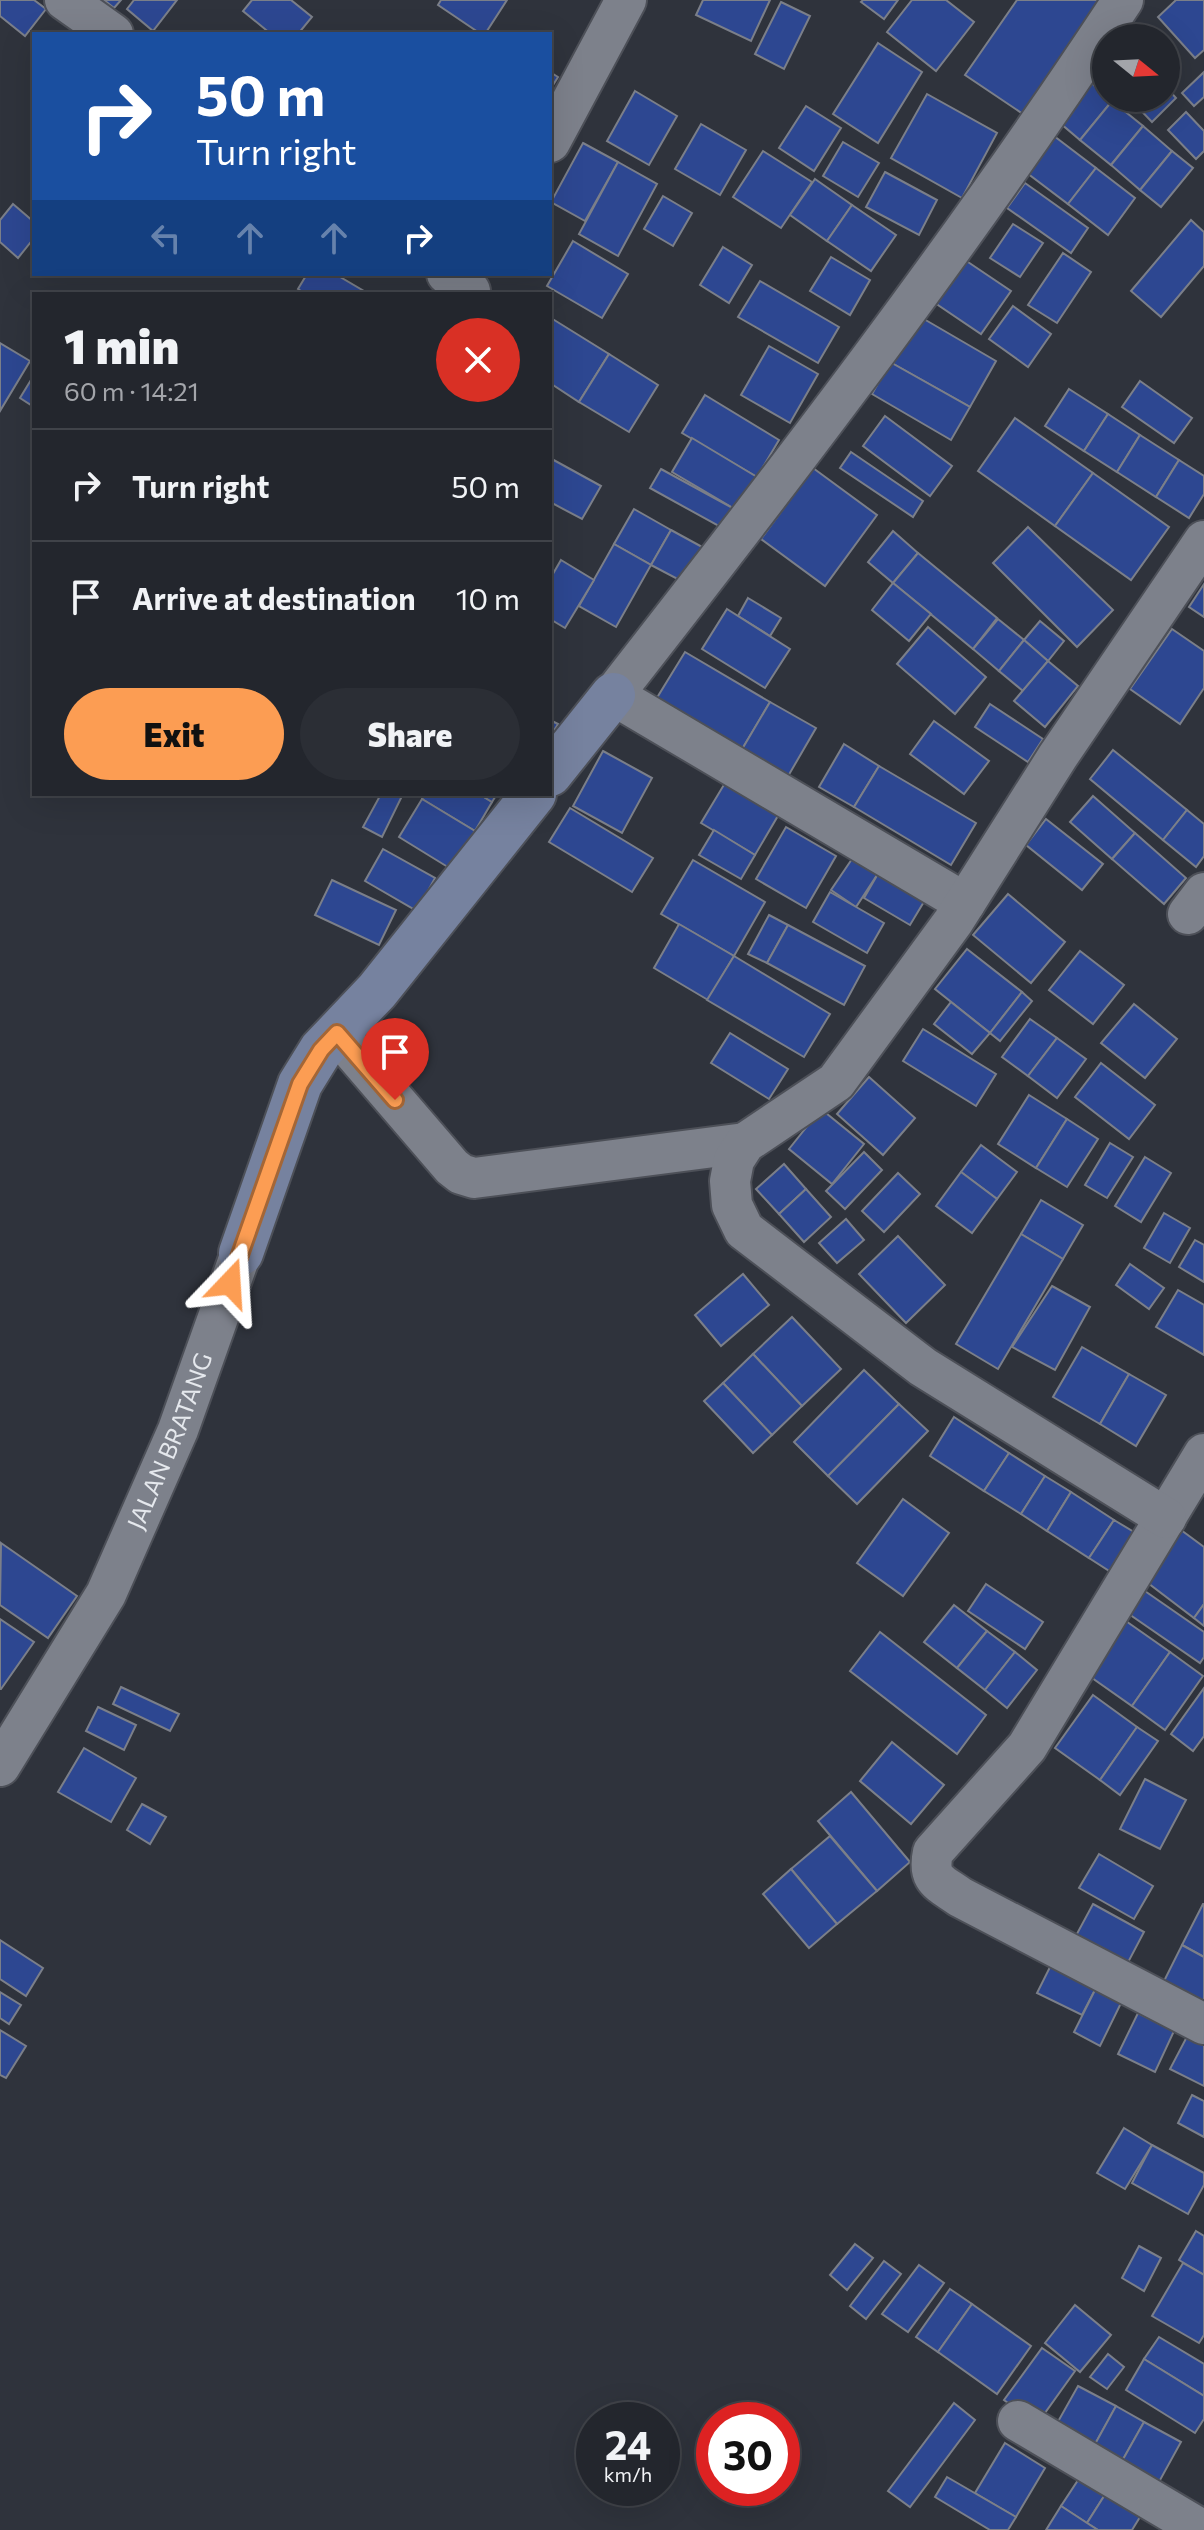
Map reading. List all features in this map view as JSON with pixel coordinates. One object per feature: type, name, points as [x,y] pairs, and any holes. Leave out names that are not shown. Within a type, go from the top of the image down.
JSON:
[{"type":"street","points":[[65,0],[110,32]]},
{"type":"street","points":[[552,138],[626,0]]},
{"type":"street","points":[[552,771],[738,536],[934,272],[1123,0]]},
{"type":"street","points":[[1166,1518],[923,1367],[744,1230],[732,1205],[730,1181],[734,1160],[745,1143],[836,1082],[965,903],[1058,756],[1204,541]]},
{"type":"street","points":[[613,695],[965,903]]},
{"type":"street","name":"JALAN BRATANG","points":[[0,1766],[106,1594],[178,1430],[300,1084],[321,1050],[377,991],[532,796]]},
{"type":"street","points":[[337,1033],[452,1167],[474,1178],[745,1143]]},
{"type":"street","points":[[1204,1454],[1027,1747],[933,1852],[930,1864],[931,1874],[937,1881],[960,1897],[1204,2024]]},
{"type":"street","points":[[1018,2421],[1202,2530]]},
{"type":"building","points":[[0,0],[34,0],[46,9],[25,36],[0,16]]},
{"type":"building","points":[[104,0],[121,0],[114,8]]},
{"type":"building","points":[[134,0],[177,0],[153,31],[127,9]]},
{"type":"building","points":[[252,0],[291,0],[312,17],[300,32],[269,32],[243,11]]},
{"type":"building","points":[[441,0],[507,0],[486,32],[478,32],[438,5]]},
{"type":"building","points":[[703,0],[770,0],[751,41],[696,15]]},
{"type":"building","points":[[898,0],[884,19],[861,2]]},
{"type":"building","points":[[912,0],[946,0],[974,22],[936,71],[887,32]]},
{"type":"building","points":[[1017,0],[1096,0],[1100,3],[1023,114],[965,75]]},
{"type":"building","points":[[1176,0],[1204,0],[1204,50],[1195,58],[1180,41],[1180,24],[1164,24],[1158,17]]},
{"type":"building","points":[[781,2],[810,16],[784,69],[755,54]]},
{"type":"building","points":[[878,43],[922,72],[878,143],[833,114]]},
{"type":"building","points":[[1204,72],[1204,97],[1194,106],[1182,93]]},
{"type":"building","points":[[552,73],[558,77],[552,87]]},
{"type":"building","points":[[1092,83],[1092,112],[1103,112],[1080,140],[1060,123]]},
{"type":"building","points":[[635,91],[677,116],[649,165],[607,141]]},
{"type":"building","points":[[927,94],[997,133],[962,198],[891,158]]},
{"type":"building","points":[[806,106],[841,128],[814,171],[779,148]]},
{"type":"building","points":[[1103,112],[1126,112],[1143,126],[1111,165],[1080,140]]},
{"type":"building","points":[[1142,112],[1162,112],[1152,122]]},
{"type":"building","points":[[1186,112],[1204,131],[1204,151],[1196,159],[1168,130]]},
{"type":"building","points":[[701,124],[746,150],[720,195],[675,169]]},
{"type":"building","points":[[1143,126],[1172,151],[1140,190],[1111,165]]},
{"type":"building","points":[[1054,136],[1096,168],[1068,204],[1027,173]]},
{"type":"building","points":[[843,142],[879,163],[858,197],[823,176]]},
{"type":"building","points":[[583,143],[618,162],[585,221],[552,200]]},
{"type":"building","points":[[763,151],[812,182],[781,228],[733,197]]},
{"type":"building","points":[[1172,151],[1193,168],[1161,207],[1140,190]]},
{"type":"building","points":[[618,162],[657,184],[618,256],[579,234]]},
{"type":"building","points":[[1096,168],[1135,198],[1108,235],[1068,204]]},
{"type":"building","points":[[885,172],[937,200],[919,235],[866,207]]},
{"type":"building","points":[[815,179],[852,205],[827,241],[790,215]]},
{"type":"building","points":[[1025,183],[1088,228],[1071,253],[1007,208]]},
{"type":"building","points":[[663,196],[692,213],[673,246],[644,229]]},
{"type":"building","points":[[13,204],[32,220],[32,240],[18,258],[0,242],[0,220]]},
{"type":"building","points":[[852,205],[896,235],[871,271],[827,241]]},
{"type":"building","points":[[1191,220],[1204,232],[1204,266],[1161,317],[1131,291]]},
{"type":"building","points":[[1013,224],[1043,243],[1020,277],[990,258]]},
{"type":"building","points":[[573,241],[628,274],[602,318],[547,286]]},
{"type":"building","points":[[723,247],[752,265],[729,303],[700,285]]},
{"type":"building","points":[[1063,253],[1091,272],[1057,323],[1028,305]]},
{"type":"building","points":[[831,257],[870,280],[850,315],[810,291]]},
{"type":"building","points":[[962,258],[1011,291],[981,334],[932,301]]},
{"type":"building","points":[[306,276],[338,276],[366,292],[303,292],[298,289]]},
{"type":"building","points":[[760,281],[839,327],[818,363],[738,317]]},
{"type":"building","points":[[1013,306],[1051,334],[1028,367],[989,339]]},
{"type":"building","points":[[917,315],[996,361],[970,407],[890,362]]},
{"type":"building","points":[[552,319],[609,354],[579,402],[552,384]]},
{"type":"building","points":[[0,343],[30,361],[0,411]]},
{"type":"building","points":[[769,346],[818,374],[790,423],[741,395]]},
{"type":"building","points":[[609,354],[658,385],[629,432],[579,402]]},
{"type":"building","points":[[890,362],[970,407],[951,440],[872,394]]},
{"type":"building","points":[[32,378],[31,405],[20,398]]},
{"type":"building","points":[[1140,381],[1192,418],[1174,443],[1122,407]]},
{"type":"building","points":[[1069,389],[1108,414],[1084,451],[1045,426]]},
{"type":"building","points":[[705,395],[779,440],[757,477],[682,433]]},
{"type":"building","points":[[1108,414],[1140,435],[1117,472],[1084,451]]},
{"type":"building","points":[[885,416],[952,466],[930,496],[863,446]]},
{"type":"building","points":[[1015,418],[1093,473],[1055,526],[978,471]]},
{"type":"building","points":[[1140,435],[1179,460],[1156,497],[1117,472]]},
{"type":"building","points":[[692,438],[757,477],[738,511],[672,472]]},
{"type":"building","points":[[851,452],[923,501],[913,517],[840,468]]},
{"type":"building","points":[[552,459],[601,486],[582,519],[552,503]]},
{"type":"building","points":[[1179,460],[1204,476],[1204,494],[1189,518],[1156,497]]},
{"type":"building","points":[[813,468],[877,515],[825,586],[761,539]]},
{"type":"building","points":[[661,469],[738,511],[726,530],[650,488]]},
{"type":"building","points":[[1093,473],[1169,527],[1131,580],[1055,526]]},
{"type":"building","points":[[634,509],[671,530],[651,565],[614,544]]},
{"type":"building","points":[[1028,527],[1113,610],[1077,647],[993,563]]},
{"type":"building","points":[[671,530],[704,548],[685,583],[651,565]]},
{"type":"building","points":[[893,531],[918,553],[893,583],[868,562]]},
{"type":"building","points":[[614,544],[651,565],[616,627],[579,606]]},
{"type":"building","points":[[918,553],[997,618],[973,649],[893,583]]},
{"type":"building","points":[[561,560],[594,580],[565,628],[552,620],[552,576]]},
{"type":"building","points":[[893,583],[931,614],[909,641],[872,610]]},
{"type":"building","points":[[1204,584],[1204,617],[1189,607]]},
{"type":"building","points":[[748,598],[781,618],[770,636],[738,616]]},
{"type":"building","points":[[727,609],[790,649],[765,688],[702,649]]},
{"type":"building","points":[[998,619],[1024,640],[999,671],[973,649]]},
{"type":"building","points":[[1040,621],[1064,641],[1048,661],[1024,640]]},
{"type":"building","points":[[928,627],[986,677],[955,714],[897,664]]},
{"type":"building","points":[[1172,629],[1204,651],[1204,688],[1180,724],[1130,689]]},
{"type":"building","points":[[1024,640],[1048,661],[1023,691],[999,671]]},
{"type":"building","points":[[685,652],[770,702],[741,751],[655,701]]},
{"type":"building","points":[[1048,661],[1078,686],[1045,727],[1014,701]]},
{"type":"building","points":[[770,702],[816,728],[787,778],[741,751]]},
{"type":"building","points":[[990,704],[1043,739],[1028,762],[975,727]]},
{"type":"building","points":[[934,721],[989,761],[964,794],[910,754]]},
{"type":"building","points":[[844,744],[879,766],[854,807],[819,787]]},
{"type":"building","points":[[1113,750],[1187,810],[1163,840],[1090,779]]},
{"type":"building","points":[[603,751],[652,778],[622,833],[573,806]]},
{"type":"building","points":[[879,766],[976,823],[951,865],[854,807]]},
{"type":"building","points":[[725,783],[779,814],[755,855],[701,823]]},
{"type":"building","points":[[380,796],[402,796],[382,837],[363,827]]},
{"type":"building","points":[[424,796],[482,796],[492,802],[475,831],[422,799]]},
{"type":"building","points":[[482,796],[496,796],[492,802]]},
{"type":"building","points":[[1093,796],[1135,833],[1112,859],[1070,822]]},
{"type":"building","points":[[422,799],[475,831],[451,869],[399,837]]},
{"type":"building","points":[[570,808],[653,858],[632,892],[549,842]]},
{"type":"building","points":[[1187,810],[1204,824],[1204,856],[1196,867],[1163,840]]},
{"type":"building","points":[[1046,819],[1103,864],[1082,890],[1026,845]]},
{"type":"building","points":[[786,827],[836,856],[806,908],[756,879]]},
{"type":"building","points":[[714,830],[755,855],[741,879],[699,855]]},
{"type":"building","points":[[1135,833],[1186,878],[1164,904],[1112,859]]},
{"type":"building","points":[[383,849],[435,878],[417,911],[365,881]]},
{"type":"building","points":[[854,856],[879,872],[856,907],[831,890]]},
{"type":"building","points":[[693,860],[765,902],[734,956],[661,914]]},
{"type":"building","points":[[879,872],[925,900],[910,925],[864,898]]},
{"type":"building","points":[[332,880],[396,910],[379,945],[315,915]]},
{"type":"building","points":[[830,892],[884,923],[867,953],[813,922]]},
{"type":"building","points":[[1008,894],[1065,942],[1031,983],[973,935]]},
{"type":"building","points":[[769,915],[788,925],[767,963],[748,954]]},
{"type":"building","points":[[679,924],[734,956],[708,1000],[654,968]]},
{"type":"building","points":[[788,925],[865,966],[844,1005],[767,963]]},
{"type":"building","points":[[967,949],[1022,992],[990,1033],[935,989]]},
{"type":"building","points":[[1080,951],[1124,985],[1093,1024],[1049,990]]},
{"type":"building","points":[[734,956],[830,1014],[804,1057],[707,1000]]},
{"type":"building","points":[[1022,992],[1032,1001],[1000,1041],[990,1033]]},
{"type":"building","points":[[951,1002],[990,1033],[972,1054],[934,1024]]},
{"type":"building","points":[[1134,1004],[1177,1039],[1145,1078],[1101,1043]]},
{"type":"building","points":[[1030,1019],[1057,1038],[1028,1076],[1002,1057]]},
{"type":"building","points":[[923,1029],[996,1074],[976,1106],[903,1061]]},
{"type":"building","points":[[730,1033],[788,1069],[769,1099],[711,1063]]},
{"type":"building","points":[[1057,1038],[1086,1059],[1057,1098],[1028,1076]]},
{"type":"building","points":[[1101,1063],[1155,1105],[1129,1139],[1075,1097]]},
{"type":"building","points":[[869,1077],[915,1118],[883,1155],[837,1114]]},
{"type":"building","points":[[1029,1095],[1067,1119],[1036,1168],[998,1144]]},
{"type":"building","points":[[821,1109],[864,1144],[832,1184],[789,1149]]},
{"type":"building","points":[[1067,1119],[1098,1139],[1067,1187],[1036,1168]]},
{"type":"building","points":[[1110,1143],[1133,1157],[1107,1198],[1085,1185]]},
{"type":"building","points":[[981,1145],[1017,1172],[997,1199],[961,1172]]},
{"type":"building","points":[[864,1152],[882,1170],[845,1209],[826,1191]]},
{"type":"building","points":[[1145,1157],[1171,1173],[1141,1222],[1115,1206]]},
{"type":"building","points":[[784,1164],[806,1189],[779,1214],[756,1189]]},
{"type":"building","points":[[961,1172],[997,1199],[972,1233],[936,1206]]},
{"type":"building","points":[[898,1173],[920,1194],[884,1232],[862,1211]]},
{"type":"building","points":[[806,1189],[831,1217],[804,1242],[779,1214]]},
{"type":"building","points":[[1041,1200],[1083,1225],[1063,1259],[1021,1234]]},
{"type":"building","points":[[1164,1213],[1190,1228],[1170,1263],[1144,1248]]},
{"type":"building","points":[[846,1219],[864,1240],[837,1263],[819,1243]]},
{"type":"building","points":[[1021,1234],[1063,1259],[998,1369],[956,1344]]},
{"type":"building","points":[[898,1236],[945,1285],[906,1323],[859,1274]]},
{"type":"building","points":[[1195,1240],[1204,1245],[1204,1282],[1179,1267]]},
{"type":"building","points":[[1130,1264],[1164,1288],[1149,1309],[1116,1285]]},
{"type":"building","points":[[743,1274],[769,1305],[721,1346],[695,1315]]},
{"type":"building","points":[[1052,1286],[1090,1307],[1055,1370],[1012,1347]]},
{"type":"building","points":[[1178,1290],[1204,1305],[1204,1355],[1156,1327]]},
{"type":"building","points":[[792,1317],[841,1369],[802,1406],[753,1354]]},
{"type":"building","points":[[1082,1347],[1129,1374],[1100,1424],[1053,1397]]},
{"type":"building","points":[[753,1354],[802,1406],[772,1435],[723,1383]]},
{"type":"building","points":[[864,1370],[899,1404],[828,1476],[794,1442]]},
{"type":"building","points":[[1129,1374],[1166,1395],[1136,1446],[1100,1424]]},
{"type":"building","points":[[723,1383],[772,1435],[753,1453],[704,1401]]},
{"type":"building","points":[[899,1404],[928,1431],[857,1504],[828,1476]]},
{"type":"building","points":[[954,1417],[1009,1453],[984,1491],[930,1456]]},
{"type":"building","points":[[1009,1453],[1045,1476],[1021,1514],[984,1491]]},
{"type":"building","points":[[1045,1476],[1071,1492],[1047,1531],[1021,1514]]},
{"type":"building","points":[[1071,1492],[1114,1520],[1089,1558],[1047,1531]]},
{"type":"building","points":[[903,1499],[949,1533],[903,1596],[857,1563]]},
{"type":"building","points":[[1114,1520],[1139,1535],[1114,1574],[1089,1558]]},
{"type":"building","points":[[1181,1530],[1204,1547],[1204,1604],[1194,1618],[1144,1580]]},
{"type":"building","points":[[1,1543],[77,1596],[48,1638],[0,1605]]},
{"type":"building","points":[[986,1584],[1043,1622],[1025,1649],[968,1611]]},
{"type":"building","points":[[1142,1589],[1204,1632],[1204,1657],[1200,1663],[1126,1612]]},
{"type":"building","points":[[1204,1604],[1204,1626],[1194,1618]]},
{"type":"building","points":[[954,1605],[987,1631],[957,1668],[924,1642]]},
{"type":"building","points":[[0,1619],[34,1642],[1,1689],[0,1689]]},
{"type":"building","points":[[1123,1619],[1170,1652],[1132,1706],[1085,1673]]},
{"type":"building","points":[[987,1631],[1015,1652],[985,1690],[957,1668]]},
{"type":"building","points":[[880,1632],[986,1715],[957,1754],[850,1671]]},
{"type":"building","points":[[1015,1652],[1037,1670],[1007,1708],[985,1690]]},
{"type":"building","points":[[1170,1652],[1203,1676],[1165,1730],[1132,1706]]},
{"type":"building","points":[[121,1687],[179,1714],[170,1731],[113,1704]]},
{"type":"building","points":[[1204,1688],[1204,1736],[1193,1751],[1171,1734]]},
{"type":"building","points":[[1093,1695],[1137,1727],[1100,1780],[1055,1748]]},
{"type":"building","points":[[98,1707],[136,1725],[124,1750],[86,1731]]},
{"type":"building","points":[[1137,1727],[1158,1741],[1120,1795],[1100,1780]]},
{"type":"building","points":[[892,1742],[944,1785],[911,1824],[860,1781]]},
{"type":"building","points":[[84,1748],[136,1778],[111,1822],[58,1792]]},
{"type":"building","points":[[1145,1779],[1186,1800],[1160,1849],[1120,1829]]},
{"type":"building","points":[[851,1792],[910,1862],[877,1891],[818,1821]]},
{"type":"building","points":[[142,1804],[166,1817],[150,1844],[127,1830]]},
{"type":"building","points":[[830,1836],[877,1891],[837,1924],[791,1869]]},
{"type":"building","points":[[1099,1854],[1153,1886],[1134,1919],[1079,1888]]},
{"type":"building","points":[[791,1869],[837,1924],[809,1948],[763,1894]]},
{"type":"building","points":[[1093,1904],[1144,1932],[1124,1970],[1072,1943]]},
{"type":"building","points":[[1204,1904],[1204,1957],[1182,1945]]},
{"type":"building","points":[[0,1940],[43,1968],[26,1996],[0,1979]]},
{"type":"building","points":[[1182,1945],[1204,1957],[1204,2009],[1161,1987]]},
{"type":"building","points":[[1053,1961],[1098,1984],[1082,2015],[1037,1993]]},
{"type":"building","points":[[1098,1984],[1124,1997],[1100,2046],[1074,2032]]},
{"type":"building","points":[[0,1992],[21,2005],[9,2024],[0,2018]]},
{"type":"building","points":[[1138,2013],[1174,2031],[1155,2072],[1118,2054]]},
{"type":"building","points":[[1191,2029],[1204,2036],[1204,2086],[1170,2069]]},
{"type":"building","points":[[0,2030],[26,2046],[6,2078],[0,2075]]},
{"type":"building","points":[[1192,2095],[1204,2101],[1204,2137],[1178,2123]]},
{"type":"building","points":[[1124,2128],[1152,2145],[1125,2189],[1097,2173]]},
{"type":"building","points":[[1152,2145],[1204,2173],[1204,2185],[1188,2214],[1132,2183]]},
{"type":"building","points":[[1196,2231],[1204,2236],[1204,2275],[1179,2260]]},
{"type":"building","points":[[855,2244],[873,2258],[847,2290],[830,2275]]},
{"type":"building","points":[[1139,2246],[1161,2258],[1144,2291],[1122,2278]]},
{"type":"building","points":[[884,2261],[901,2274],[866,2319],[850,2306]]},
{"type":"building","points":[[1183,2263],[1204,2275],[1204,2335],[1199,2343],[1152,2316]]},
{"type":"building","points":[[919,2265],[944,2283],[908,2332],[882,2314]]},
{"type":"building","points":[[950,2289],[972,2304],[938,2352],[916,2337]]},
{"type":"building","points":[[972,2304],[1031,2346],[997,2394],[938,2352]]},
{"type":"building","points":[[1075,2305],[1111,2335],[1080,2372],[1045,2343]]},
{"type":"building","points":[[1159,2337],[1204,2364],[1204,2396],[1144,2359]]},
{"type":"building","points":[[1042,2348],[1075,2371],[1037,2424],[1004,2400]]},
{"type":"building","points":[[1108,2354],[1124,2367],[1107,2389],[1090,2377]]},
{"type":"building","points":[[1144,2359],[1204,2396],[1204,2419],[1195,2433],[1126,2390]]},
{"type":"building","points":[[1078,2386],[1116,2406],[1089,2455],[1051,2434]]},
{"type":"building","points":[[954,2403],[975,2420],[910,2507],[888,2491]]},
{"type":"building","points":[[1116,2406],[1144,2422],[1117,2470],[1089,2455]]},
{"type":"building","points":[[1144,2422],[1181,2442],[1154,2491],[1117,2470]]},
{"type":"building","points":[[1005,2443],[1045,2468],[1016,2517],[975,2493]]},
{"type":"building","points":[[1088,2465],[1113,2482],[1087,2523],[1061,2506]]},
{"type":"building","points":[[947,2477],[1016,2517],[1008,2530],[990,2530],[935,2497]]},
{"type":"building","points":[[1113,2482],[1148,2504],[1132,2530],[1098,2530],[1087,2523]]},
{"type":"building","points":[[1061,2506],[1087,2523],[1098,2530],[1046,2530]]},
{"type":"route","points":[[230,1283],[300,1084],[321,1050],[337,1033],[395,1100]]}]
